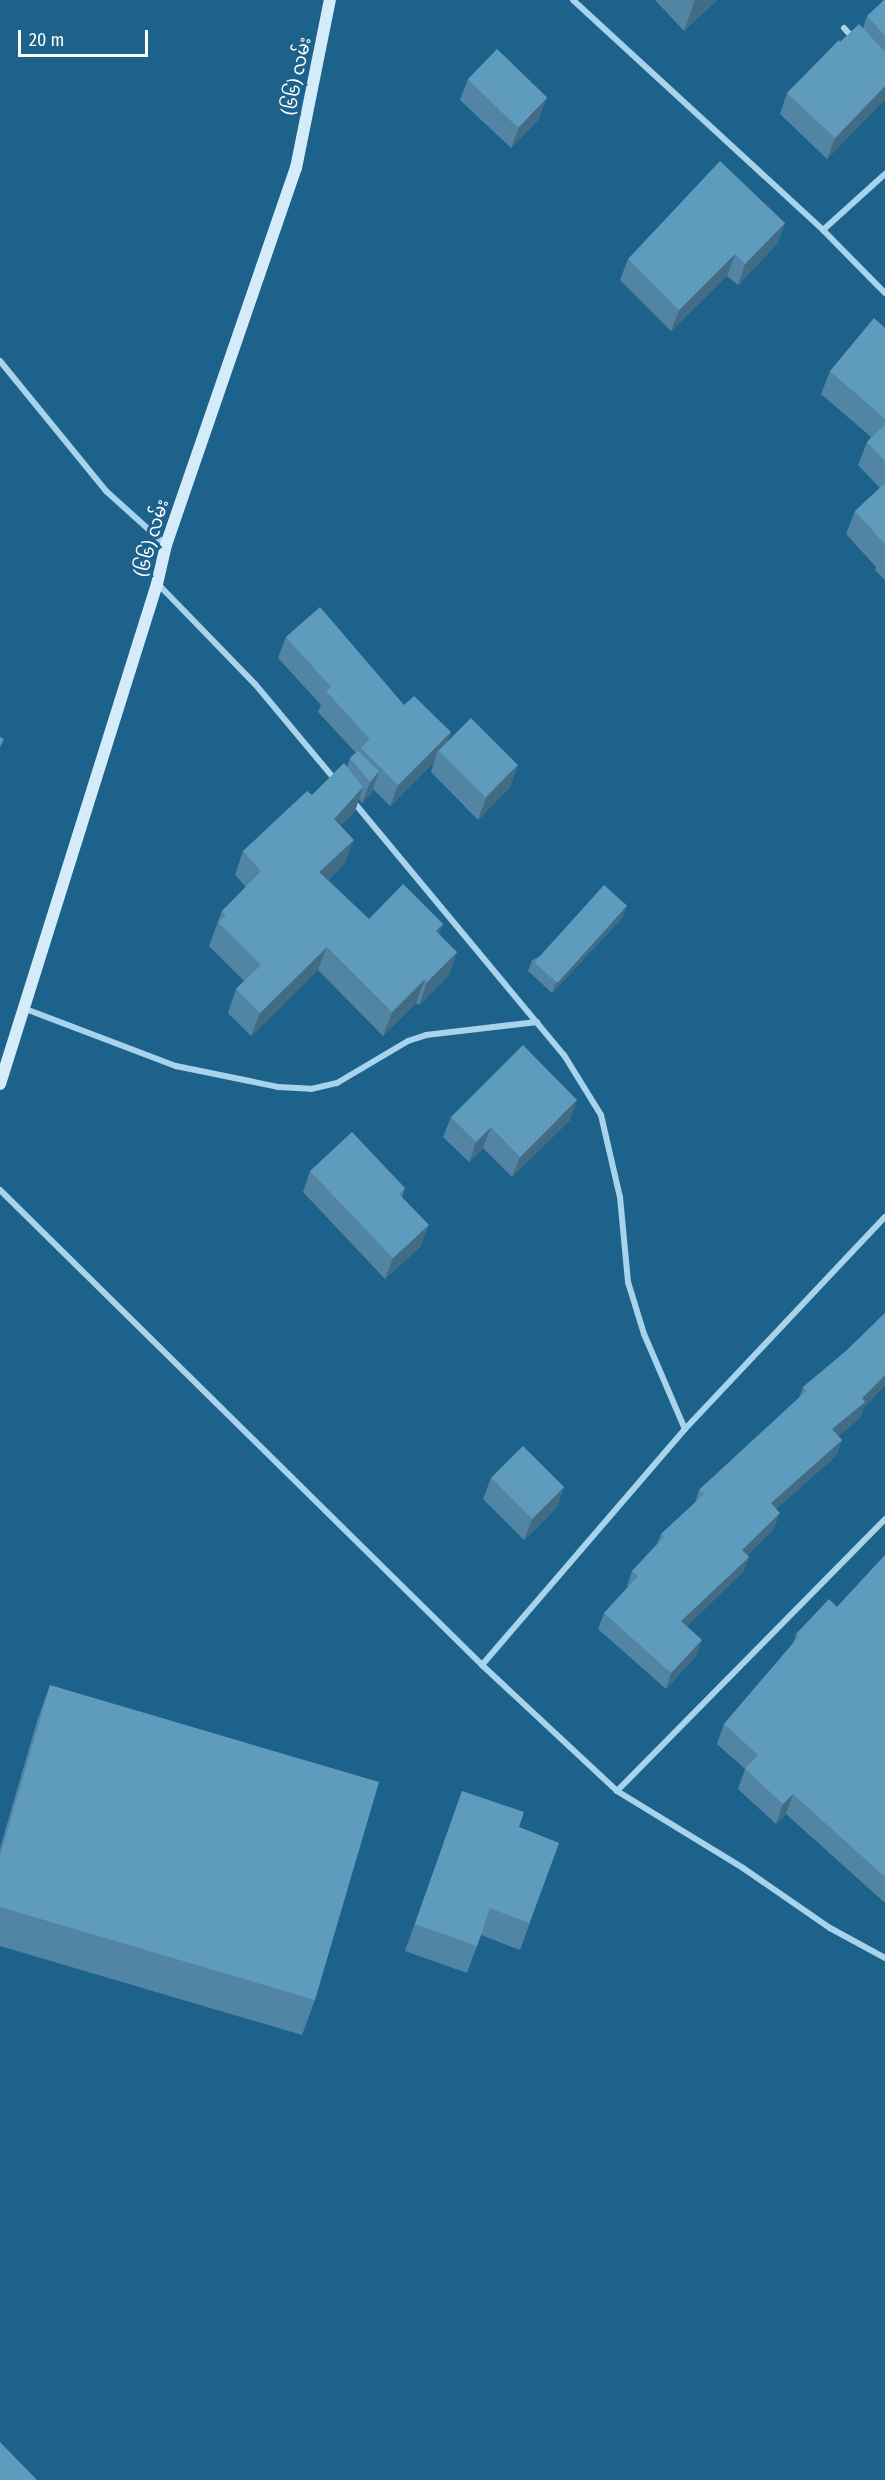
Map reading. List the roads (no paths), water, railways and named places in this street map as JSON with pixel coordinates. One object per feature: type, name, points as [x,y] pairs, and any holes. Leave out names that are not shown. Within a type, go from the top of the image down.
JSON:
[{"type":"street","name":"(၆၆) လမ်း","points":[[0,1084],[157,584],[166,545],[296,168],[330,0]]},
{"type":"street","points":[[573,0],[823,230],[885,293]]},
{"type":"street","points":[[844,28],[858,43]]},
{"type":"street","points":[[823,230],[885,174]]},
{"type":"street","points":[[0,361],[106,490],[166,545]]},
{"type":"street","points":[[157,584],[255,684],[340,785]]},
{"type":"street","points":[[347,794],[564,1055],[601,1115],[620,1197],[628,1282],[644,1334],[685,1429]]},
{"type":"street","points":[[22,1008],[176,1066],[278,1087],[311,1089],[337,1083],[408,1041],[426,1035],[537,1022]]},
{"type":"street","points":[[0,1190],[482,1665],[617,1791],[743,1868],[830,1928],[885,1958]]},
{"type":"street","points":[[482,1665],[685,1429],[885,1217]]},
{"type":"street","points":[[617,1791],[885,1519]]}]
